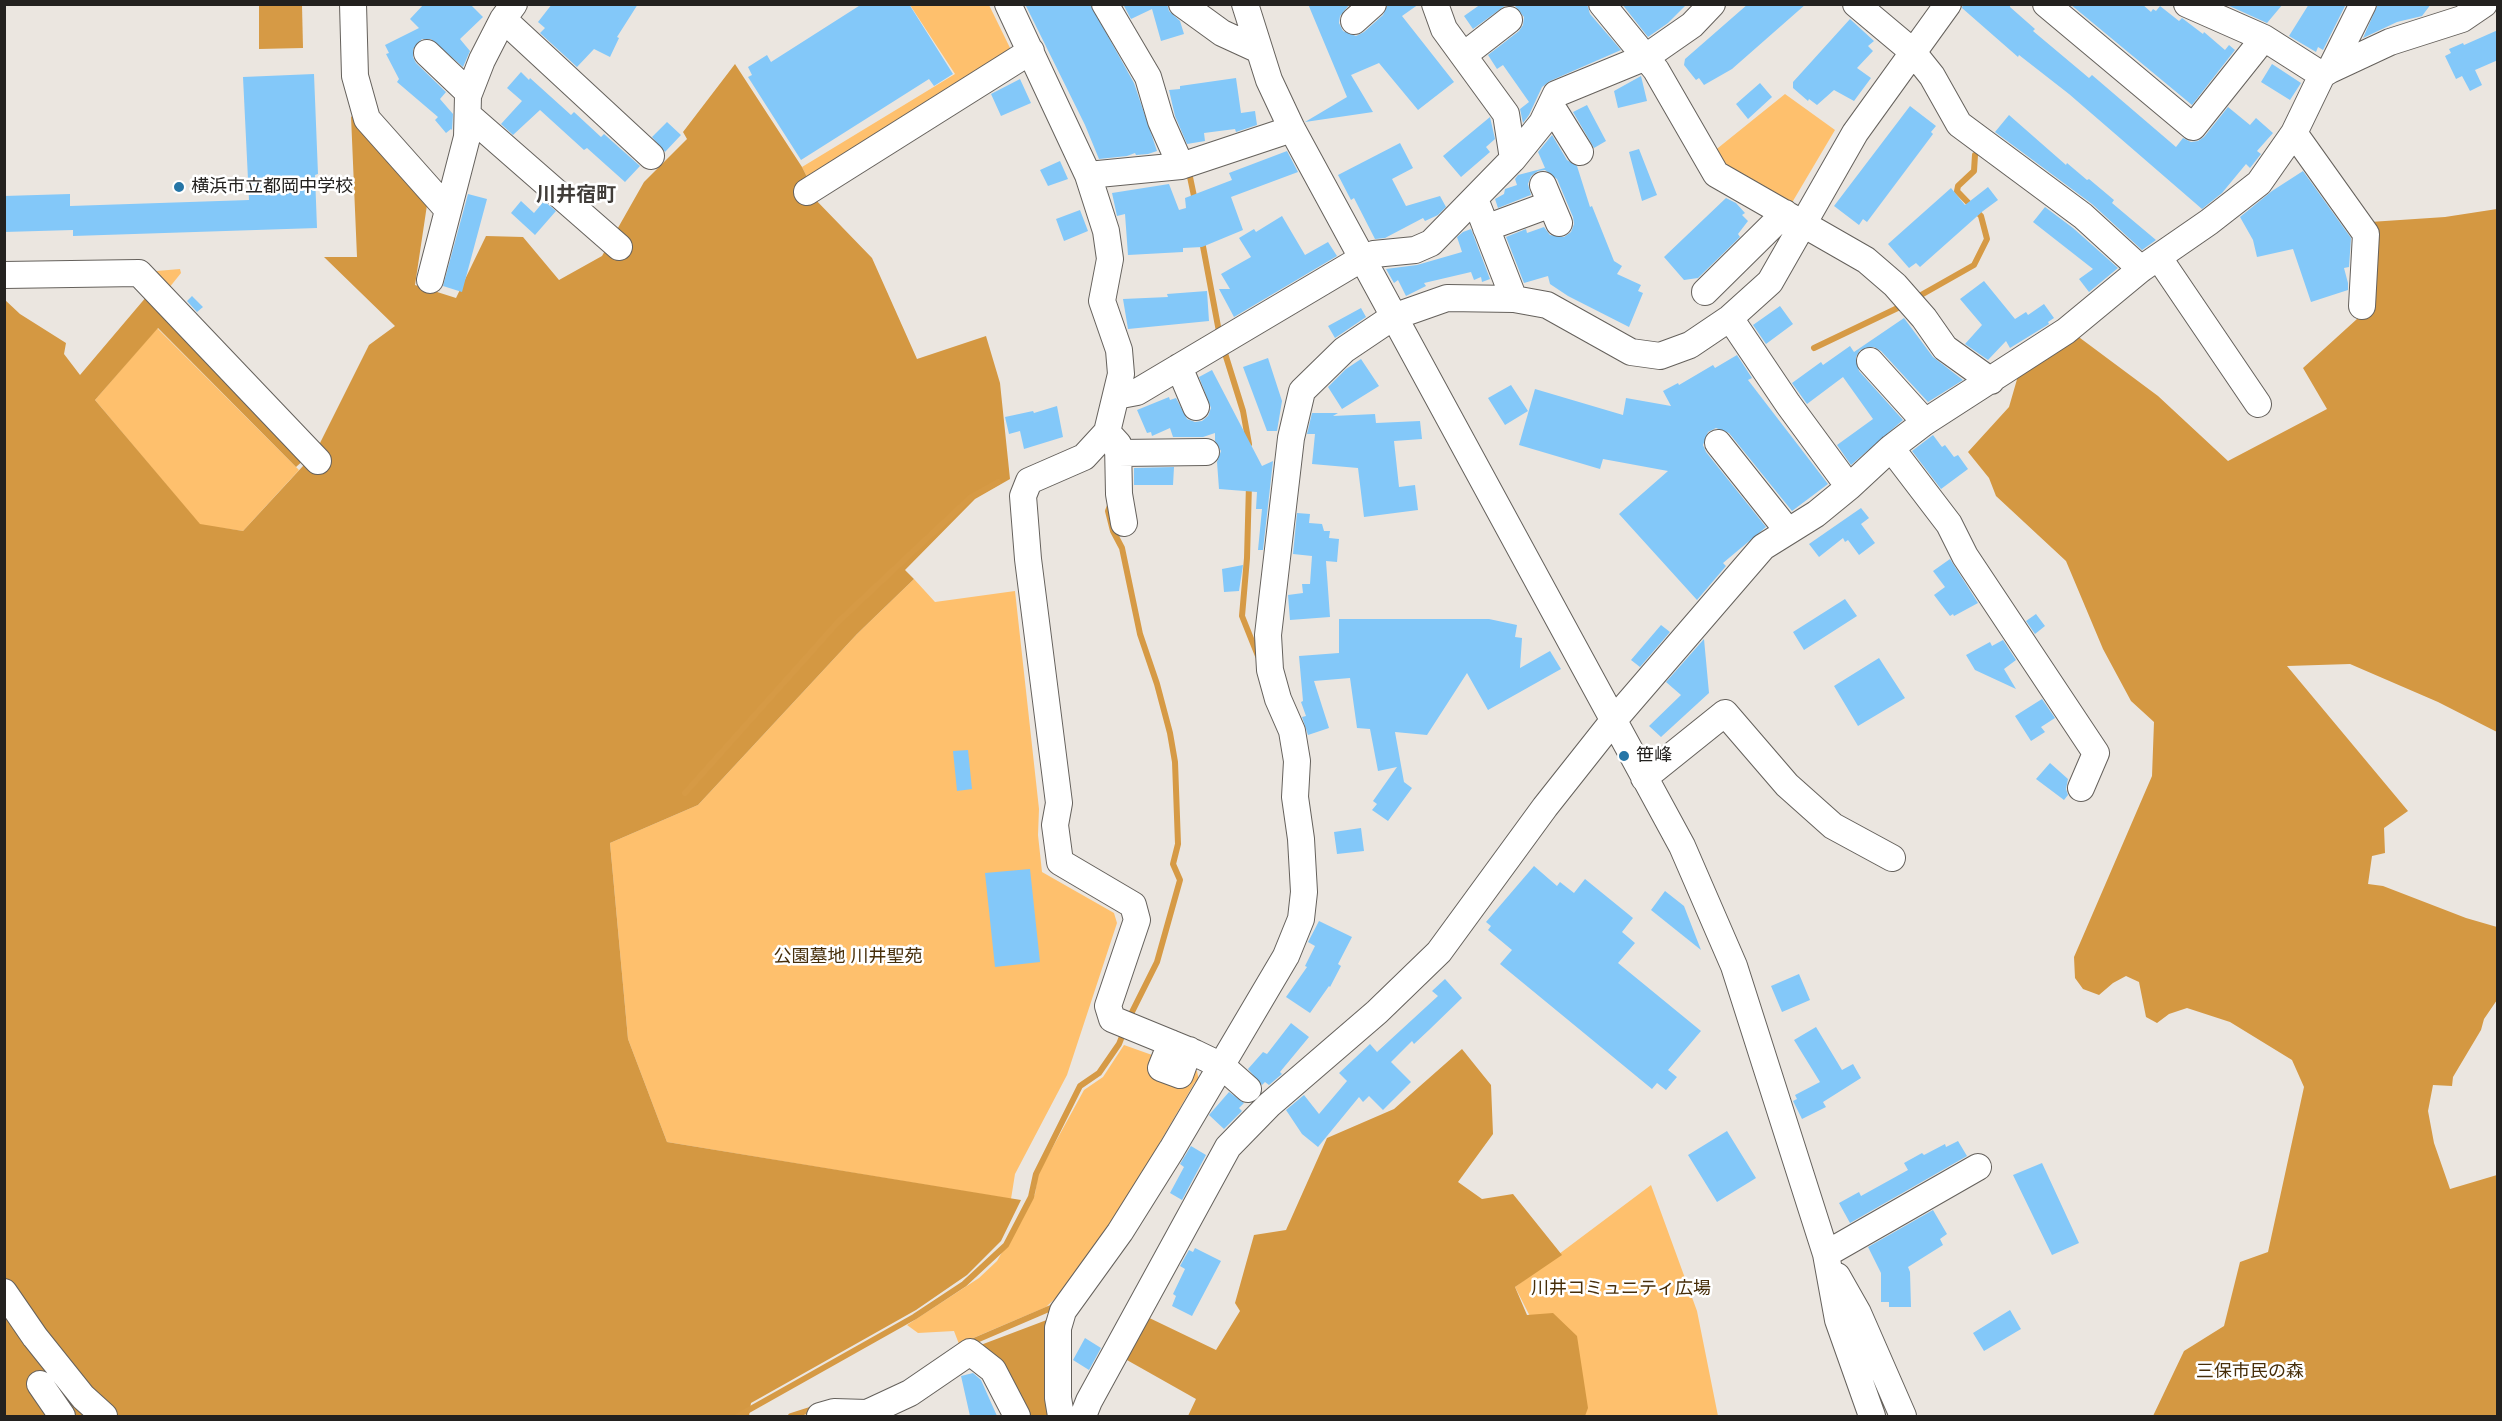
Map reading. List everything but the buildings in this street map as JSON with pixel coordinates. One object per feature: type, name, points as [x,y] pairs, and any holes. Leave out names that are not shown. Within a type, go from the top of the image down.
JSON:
[{"type":"street","points":[[353,4],[355,76],[367,119],[448,210]]},
{"type":"street","points":[[1008,4],[1088,175],[1106,231],[1110,259],[1102,301],[1119,350],[1121,374],[1116,396],[1113,443],[1124,523]]},
{"type":"street","points":[[1105,4],[1148,77],[1161,121],[1181,166]]},
{"type":"street","points":[[1182,4],[1222,33],[1259,50]]},
{"type":"street","points":[[1245,4],[1269,80],[1292,129],[1682,846],[1734,966],[1826,1254],[1838,1320],[1872,1416]]},
{"type":"street","points":[[1354,21],[1373,4]]},
{"type":"street","points":[[1435,4],[1444,29],[1506,114],[1513,159]]},
{"type":"street","points":[[1602,4],[1656,70],[1716,174],[1866,260],[1895,285],[1924,318],[1945,348],[1991,381]]},
{"type":"street","points":[[1116,396],[1137,392],[1361,259],[1374,254],[1415,250],[1431,243],[1513,159],[1542,123],[1552,107],[1556,94],[1646,57],[1692,25],[1712,4]]},
{"type":"street","points":[[1856,4],[1912,51],[1932,76],[1959,124],[2150,263],[2258,404]]},
{"type":"street","points":[[1061,1416],[1058,1398],[1058,1328],[1063,1311],[1120,1232],[1222,1066],[1286,956],[1301,919],[1304,892],[1301,839],[1294,797],[1297,761],[1292,731],[1278,699],[1270,670],[1268,635],[1293,429],[1302,391],[1344,350],[1393,317],[1447,298],[1514,299],[1547,305],[1631,352],[1660,356],[1690,345],[1730,318],[1770,282],[1794,218],[1948,4]]},
{"type":"street","points":[[2046,4],[2193,127],[2264,38]]},
{"type":"street","points":[[2187,4],[2264,38],[2326,72]]},
{"type":"street","points":[[1083,1416],[1089,1401],[1228,1147],[1261,1099],[1377,1012],[1439,952],[1545,807],[1613,721],[1763,548],[1816,514],[1849,488],[1891,448],[1925,422],[2066,331],[2150,263],[2259,183],[2294,134],[2363,4]]},
{"type":"street","points":[[2326,72],[2390,42],[2462,20],[2484,4]]},
{"type":"street","points":[[430,280],[467,136],[468,104],[482,60],[509,12],[651,156]]},
{"type":"street","points":[[1464,55],[1509,19]]},
{"type":"street","points":[[807,192],[1031,51]]},
{"type":"street","points":[[427,52],[468,104],[619,247]]},
{"type":"street","points":[[1552,107],[1580,152]]},
{"type":"street","points":[[1088,175],[1181,166],[1292,129]]},
{"type":"street","points":[[2294,134],[2366,234],[2362,306]]},
{"type":"street","points":[[1475,199],[1514,299]]},
{"type":"street","points":[[1486,228],[1551,204]]},
{"type":"street","points":[[1705,292],[1794,218]]},
{"type":"street","points":[[4,275],[139,273],[318,461]]},
{"type":"street","points":[[1730,318],[1788,404],[1849,488]]},
{"type":"street","points":[[1870,361],[1925,422]]},
{"type":"street","points":[[1179,367],[1196,406]]},
{"type":"street","points":[[1718,442],[1788,531]]},
{"type":"street","points":[[1196,457],[1113,443],[1029,481],[1023,496],[1028,559],[1059,803],[1055,825],[1060,862],[1133,905],[1137,920],[1108,1006],[1112,1019],[1180,1046],[1222,1066],[1261,1099]]},
{"type":"street","points":[[1891,448],[1949,524],[1965,556],[2096,753],[2081,788]]},
{"type":"street","points":[[1644,777],[1725,713],[1787,785],[1833,826],[1892,858]]},
{"type":"street","points":[[1826,1254],[1978,1167]]},
{"type":"street","points":[[1826,1254],[1858,1313],[1902,1416]]},
{"type":"street","points":[[4,1292],[79,1407],[104,1416]]},
{"type":"street","points":[[820,1416],[834,1412],[867,1413],[910,1393],[970,1352],[993,1370],[1017,1416]]},
{"type":"street","points":[[40,1384],[62,1416]]},
{"type":"green space","points":[[910,5],[989,5],[1012,52],[811,185],[802,167],[955,74]]},
{"type":"green space","points":[[735,64],[802,167],[811,185],[812,196],[872,258],[917,359],[986,336],[1000,383],[1010,479],[975,499],[905,570],[914,579],[857,634],[698,805],[610,843],[628,1039],[667,1142],[1021,1200],[1001,1241],[967,1275],[916,1310],[751,1403],[749,1416],[5,1416],[4,299],[20,314],[66,343],[64,354],[80,375],[147,296],[306,458],[296,467],[158,328],[95,400],[200,524],[243,531],[315,453],[369,345],[395,326],[324,257],[357,257],[351,116],[427,205],[415,285],[456,298],[486,236],[523,237],[559,280],[602,256],[644,182],[687,139],[683,132]]},
{"type":"green space","points":[[1785,94],[1835,130],[1790,206],[1716,165],[1713,152]]},
{"type":"green space","name":"三保市民の森","points":[[2497,209],[2497,732],[2438,702],[2350,664],[2287,666],[2408,811],[2384,828],[2385,853],[2372,856],[2368,884],[2383,886],[2466,918],[2497,927],[2497,1000],[2484,1019],[2481,1030],[2453,1077],[2452,1086],[2433,1085],[2428,1111],[2434,1143],[2450,1189],[2497,1175],[2497,1416],[2153,1416],[2184,1351],[2224,1326],[2240,1262],[2268,1252],[2304,1087],[2292,1060],[2230,1022],[2187,1008],[2169,1014],[2157,1023],[2146,1017],[2139,982],[2126,976],[2099,995],[2083,989],[2075,978],[2074,957],[2152,776],[2154,722],[2131,701],[2103,649],[2066,561],[1996,496],[1989,478],[1968,452],[2009,407],[2020,369],[2072,332],[2158,396],[2228,461],[2327,409],[2303,368],[2368,309],[2370,222],[2445,217]]},
{"type":"green space","points":[[180,269],[181,273],[165,293],[145,272]]},
{"type":"green space","points":[[157,328],[299,470],[243,531],[200,525],[95,400]]},
{"type":"green space","name":"公園墓地 川井聖苑","points":[[914,579],[935,602],[1015,591],[1039,809],[1038,835],[1042,872],[1114,913],[1117,923],[1067,1075],[1015,1174],[1011,1199],[667,1142],[628,1039],[610,843],[698,805],[857,634]]},
{"type":"green space","points":[[1124,1045],[1197,1071],[1199,1081],[1195,1082],[1138,1180],[1140,1182],[1061,1293],[1046,1307],[959,1344],[954,1331],[918,1333],[907,1325],[979,1278],[997,1261],[1035,1194],[1038,1174],[1084,1090],[1103,1077]]},
{"type":"green space","points":[[1462,1049],[1491,1085],[1493,1134],[1458,1182],[1482,1199],[1513,1194],[1562,1255],[1515,1287],[1527,1315],[1553,1313],[1577,1336],[1588,1408],[1585,1416],[1188,1416],[1196,1399],[1118,1355],[1139,1313],[1216,1350],[1240,1311],[1235,1303],[1254,1235],[1286,1230],[1327,1138],[1394,1109]]},
{"type":"green space","name":"川井コミュニティ広場","points":[[1651,1185],[1697,1311],[1718,1416],[1581,1416],[1515,1287]]},
{"type":"green space","points":[[1052,1318],[1056,1416],[1024,1416],[978,1346]]},
{"type":"shaded area","points":[[259,5],[302,5],[303,48],[259,49]]},
{"type":"waterway","points":[[1914,299],[1974,265],[1987,239],[1981,216],[1957,191],[1958,186],[1974,171],[1975,155]]},
{"type":"waterway","points":[[1190,177],[1195,201]]},
{"type":"waterway","points":[[1202,241],[1220,337]]},
{"type":"waterway","points":[[1814,348],[1906,304]]},
{"type":"waterway","points":[[1223,347],[1243,411],[1249,444]]},
{"type":"waterway","points":[[685,793],[838,622],[971,497],[998,482]]},
{"type":"waterway","points":[[1249,484],[1247,558],[1242,616],[1258,656]]},
{"type":"waterway","points":[[1111,503],[1108,511],[1113,531],[1122,548],[1140,634],[1170,733],[1175,762],[1178,844],[1173,864],[1180,880],[1157,962],[1128,1020]]},
{"type":"waterway","points":[[738,1416],[914,1317],[964,1284],[1006,1245],[1031,1197],[1036,1174],[1080,1086],[1099,1073],[1119,1044],[1125,1029]]},
{"type":"waterway","points":[[967,1344],[1056,1304]]},
{"type":"waterway","points":[[791,1416],[816,1408]]},
{"type":"place","name":"横浜市立都岡中学校","points":[[179,187]]},
{"type":"place","name":"笹峰","points":[[1624,756]]},
{"type":"district","name":"川井宿町","points":[[576,195]]}]
